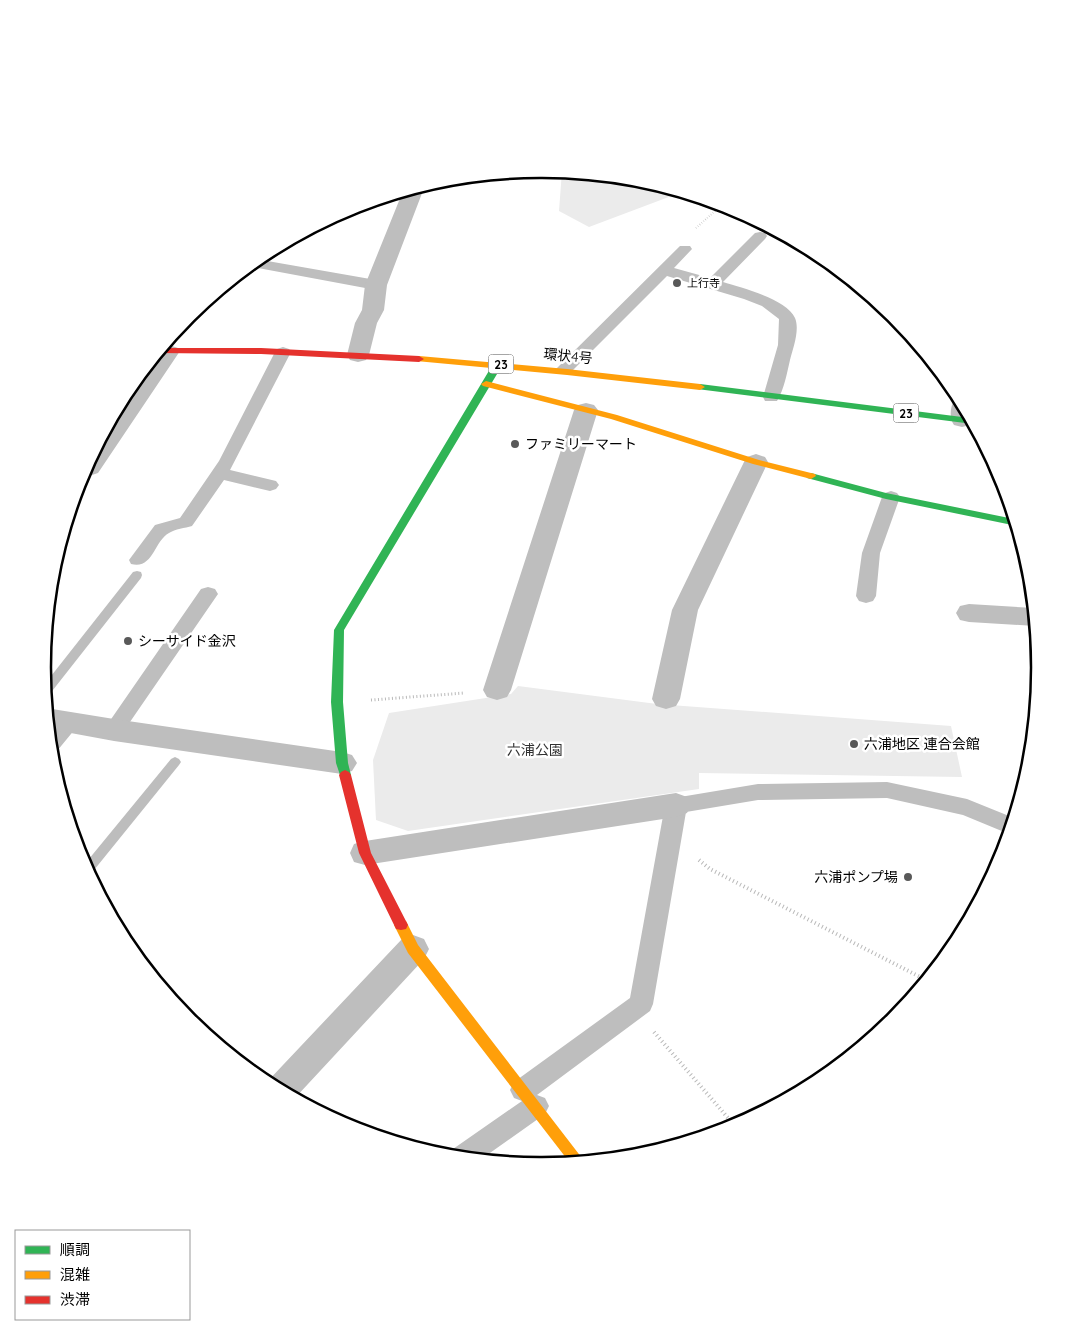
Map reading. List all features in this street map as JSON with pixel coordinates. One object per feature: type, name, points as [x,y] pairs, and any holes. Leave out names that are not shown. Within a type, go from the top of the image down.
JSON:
[{"type":"street","points":[[358,355],[366,323],[373,310],[376,285],[411,195]]},
{"type":"street","name":"環状4号","points":[[168,351],[283,352],[498,364],[772,397],[960,415]]},
{"type":"street","points":[[498,364],[340,630],[338,702],[342,763],[365,853],[413,950],[573,1156]]},
{"type":"street","points":[[486,384],[586,410],[756,462],[891,498],[1008,521]]},
{"type":"street","points":[[497,690],[586,410]]},
{"type":"street","points":[[666,699],[686,610],[756,462]]},
{"type":"street","points":[[969,613],[1028,617]]},
{"type":"street","points":[[59,720],[114,730],[342,763]]},
{"type":"street","points":[[365,853],[676,805]]},
{"type":"street","points":[[285,1085],[413,950]]},
{"type":"lane","points":[[712,285],[760,236]]},
{"type":"lane","points":[[563,371],[684,249]]},
{"type":"lane","points":[[262,265],[376,285]]},
{"type":"lane","points":[[663,270],[761,299],[778,307],[787,318],[788,330],[772,397]]},
{"type":"lane","points":[[138,560],[161,529],[186,522],[227,462],[283,352]]},
{"type":"lane","points":[[99,458],[158,362]]},
{"type":"lane","points":[[219,474],[270,485]]},
{"type":"lane","points":[[866,596],[871,553],[882,518],[891,498]]},
{"type":"lane","points":[[114,730],[208,594]]},
{"type":"lane","points":[[469,1152],[641,1004],[676,805],[758,792],[887,790],[967,807],[1005,824]]},
{"type":"path","points":[[338,702],[497,690]]},
{"type":"path","points":[[670,837],[710,869],[920,977]]},
{"type":"path","points":[[634,1009],[729,1119]]},
{"type":"green space","points":[[561,179],[605,182],[673,196],[589,227],[559,211]]},
{"type":"green space","name":"六浦公園","points":[[518,686],[657,704],[951,726],[962,777],[699,773],[699,789],[408,831],[376,820],[373,760],[389,713],[511,694]]},
{"type":"waterway","points":[[51,684],[137,575]]},
{"type":"waterway","points":[[93,864],[175,762]]},
{"type":"traffic: fast","points":[[345,775],[342,763],[337,702],[339,630],[498,364]]},
{"type":"traffic: fast","points":[[700,387],[963,420]]},
{"type":"traffic: fast","points":[[811,476],[886,496],[1008,521]]},
{"type":"traffic: slow","points":[[419,359],[567,372],[700,387]]},
{"type":"traffic: slow","points":[[486,384],[614,417],[756,462],[811,476]]},
{"type":"traffic: slow","points":[[401,925],[413,949],[573,1156]]},
{"type":"traffic: jam","points":[[168,351],[261,351],[419,359]]},
{"type":"traffic: jam","points":[[345,775],[365,853],[401,925]]},
{"type":"place","name":"上行寺","points":[[677,283]]},
{"type":"place","name":"ファミリーマート","points":[[515,444]]},
{"type":"place","name":"シーサイド金沢","points":[[128,641]]},
{"type":"place","name":"六浦地区 連合会館","points":[[854,744]]},
{"type":"place","name":"六浦ポンプ場","points":[[908,877]]}]
